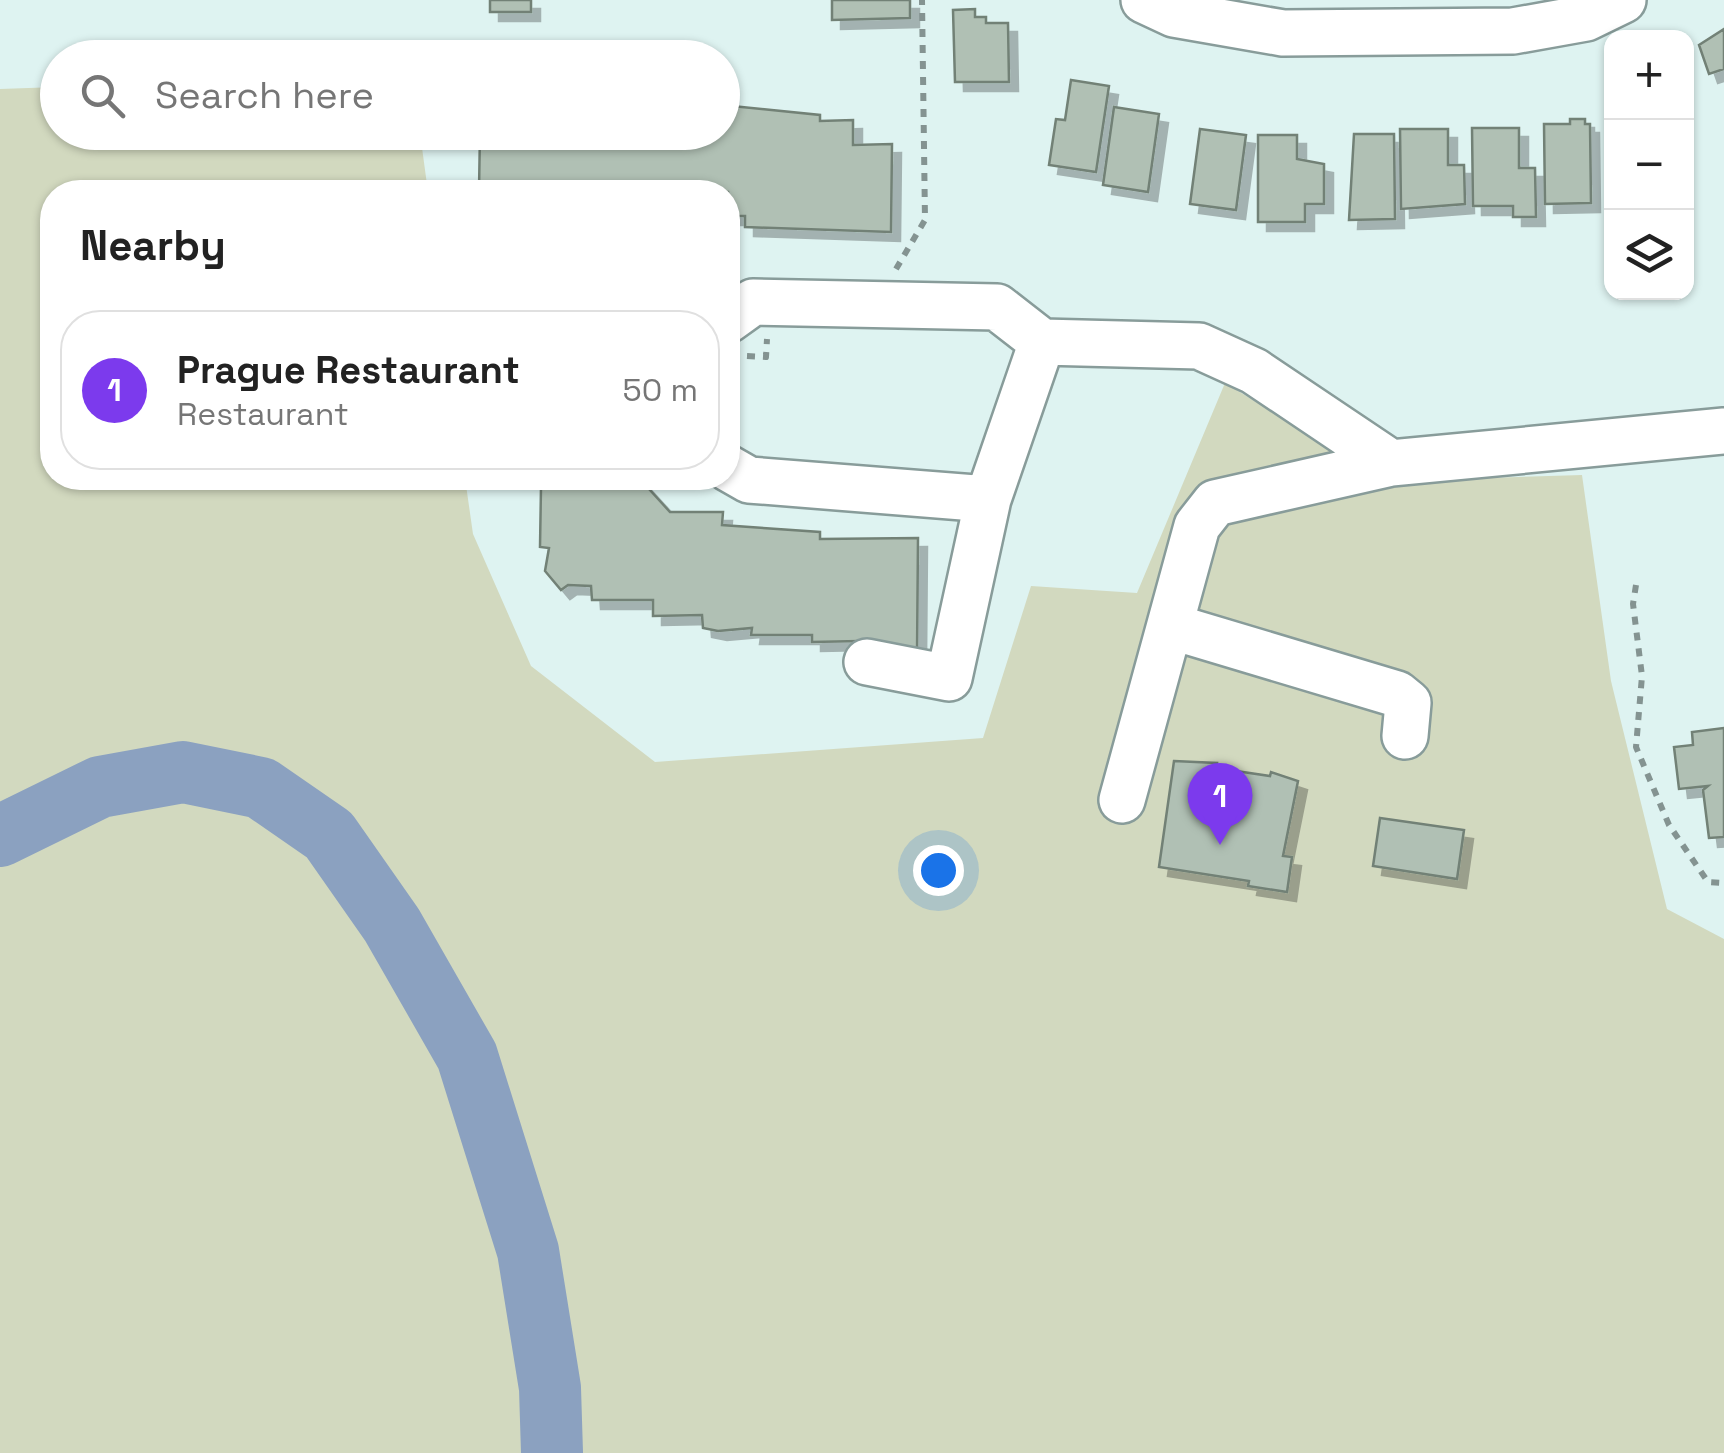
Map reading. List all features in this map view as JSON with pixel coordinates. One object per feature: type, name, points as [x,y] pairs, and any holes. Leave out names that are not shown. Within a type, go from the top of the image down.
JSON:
[{"type":"street","points":[[1144,0],[1174,14],[1283,33],[1513,30],[1586,18],[1623,0]]},
{"type":"street","points":[[740,311],[753,302],[997,307],[1042,342],[1199,346],[1254,372],[1392,463]]},
{"type":"street","points":[[867,662],[949,678],[988,499],[1042,342]]},
{"type":"street","points":[[1122,800],[1197,526],[1215,503],[1392,463],[1724,432]]},
{"type":"street","points":[[740,475],[749,480],[988,499]]},
{"type":"street","points":[[1170,626],[1397,694],[1408,703],[1405,736]]},
{"type":"path","points":[[894,305],[894,274],[926,220],[922,0]]},
{"type":"path","points":[[1636,585],[1633,604],[1642,676],[1636,747],[1669,825],[1708,882],[1724,883]]},
{"type":"green space","points":[[40,88],[40,150],[422,150],[426,180],[40,180],[40,490],[467,490],[473,534],[531,666],[655,762],[983,738],[1031,586],[1137,593],[1225,383],[1385,481],[1582,475],[1611,681],[1667,909],[1724,939],[1724,1453],[0,1453],[0,89]]},
{"type":"building","points":[[490,0],[531,0],[531,12],[490,12]]},
{"type":"building","points":[[832,0],[910,0],[910,18],[832,20]]},
{"type":"building","points":[[975,9],[975,17],[986,17],[986,23],[1008,23],[1009,82],[955,82],[953,10]]},
{"type":"building","points":[[1724,29],[1724,69],[1709,74],[1699,45]]},
{"type":"building","points":[[1071,80],[1109,86],[1096,172],[1049,165],[1056,119],[1065,120]]},
{"type":"building","points":[[740,107],[820,115],[820,121],[853,120],[853,145],[892,144],[891,232],[745,227],[745,216],[740,216],[740,180],[479,180],[480,150],[740,150]]},
{"type":"building","points":[[1114,107],[1159,114],[1148,192],[1103,185]]},
{"type":"building","points":[[1570,119],[1585,119],[1585,124],[1590,124],[1591,203],[1545,204],[1544,124],[1570,124]]},
{"type":"building","points":[[1472,128],[1519,128],[1519,168],[1535,168],[1536,217],[1513,217],[1513,206],[1473,206]]},
{"type":"building","points":[[1200,129],[1246,135],[1236,210],[1190,204]]},
{"type":"building","points":[[1400,129],[1448,129],[1448,165],[1464,165],[1465,204],[1401,209]]},
{"type":"building","points":[[1354,134],[1394,134],[1395,219],[1349,220]]},
{"type":"building","points":[[1258,135],[1297,135],[1297,159],[1324,164],[1324,204],[1305,204],[1305,222],[1258,222]]},
{"type":"building","points":[[541,490],[650,490],[670,512],[723,512],[722,525],[820,532],[820,539],[918,538],[917,655],[860,641],[812,642],[812,635],[751,635],[752,628],[703,628],[702,615],[653,616],[653,600],[592,600],[591,586],[568,585],[561,590],[545,571],[549,548],[540,547]]},
{"type":"building","points":[[1724,728],[1724,837],[1709,838],[1703,790],[1708,786],[1679,789],[1674,747],[1693,745],[1692,732]]},
{"type":"building","points":[[1174,761],[1217,763],[1216,768],[1270,776],[1271,772],[1298,781],[1283,856],[1292,857],[1287,892],[1248,886],[1249,881],[1159,867]]},
{"type":"building","points":[[1380,818],[1464,830],[1457,879],[1373,866]]},
{"type":"waterway","points":[[0,836],[100,787],[183,772],[261,788],[329,835],[392,925],[467,1056],[528,1251],[550,1388],[552,1453]]},
{"type":"place","name":"Prague Restaurant","points":[[1220,845]]}]
